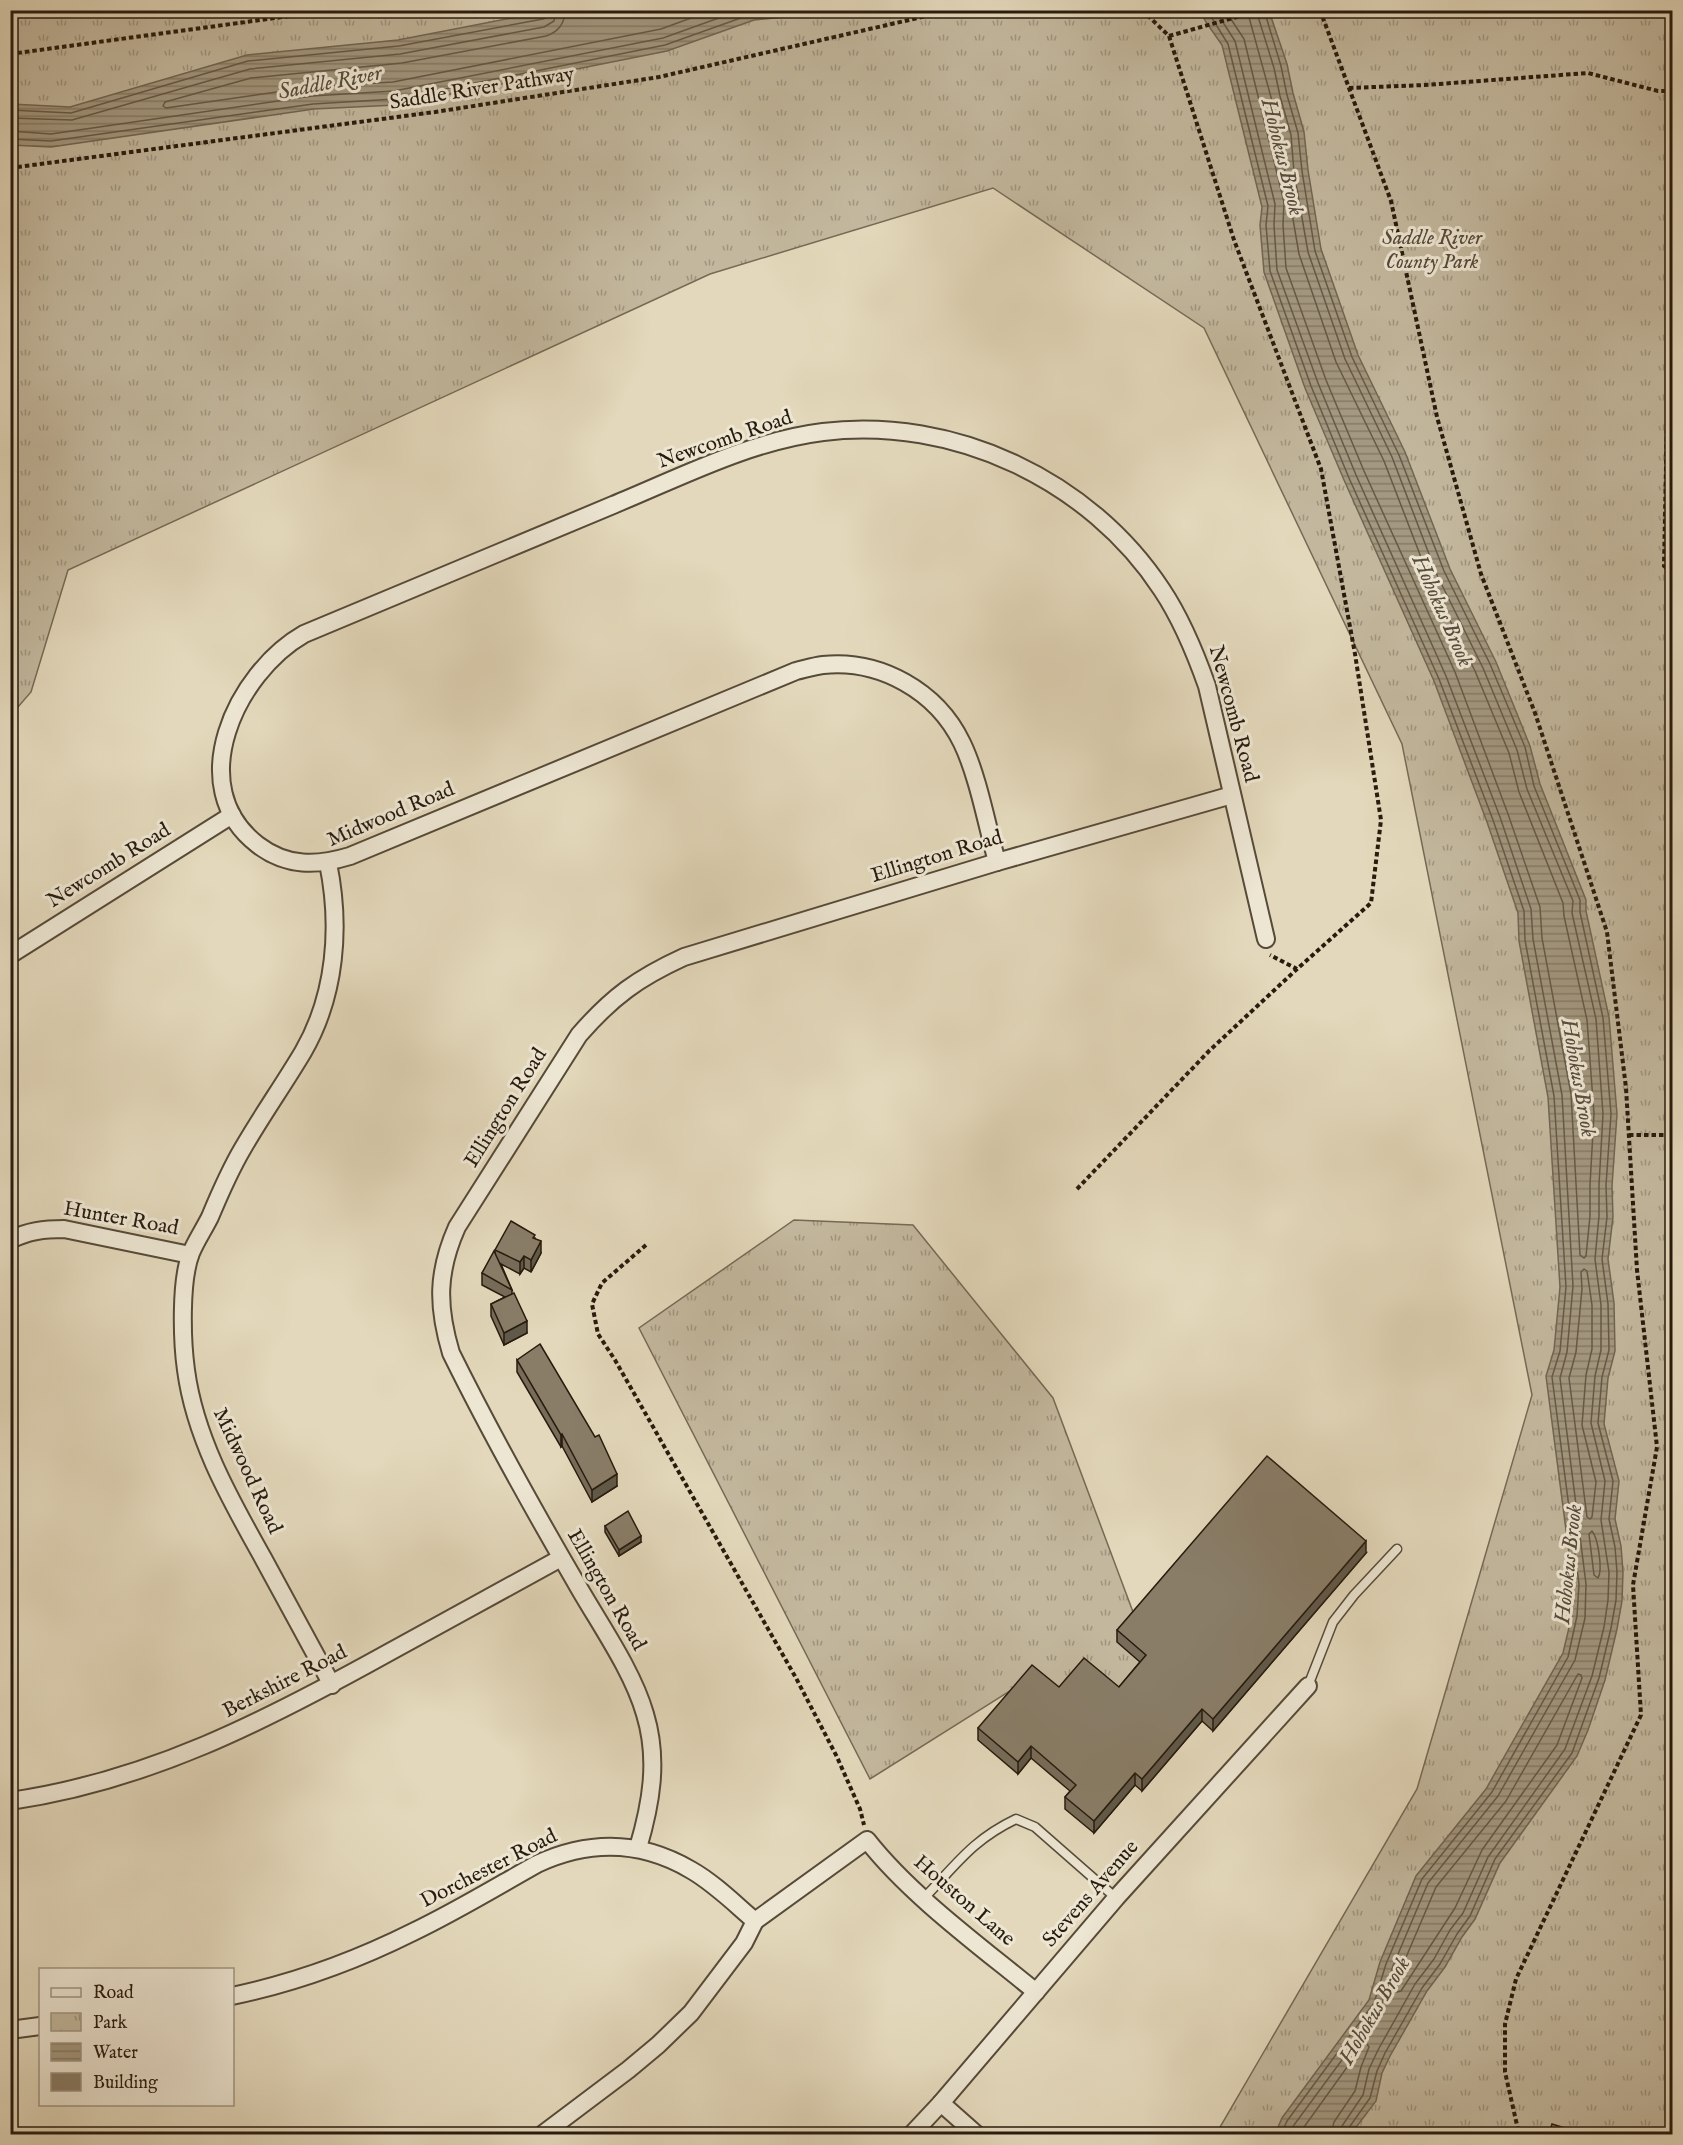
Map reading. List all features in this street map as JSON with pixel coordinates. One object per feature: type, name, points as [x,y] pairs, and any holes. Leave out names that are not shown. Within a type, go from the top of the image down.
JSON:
[{"type":"street","name":"Newcomb Road","points":[[328,863],[306,864],[286,860],[266,851],[249,838],[232,815],[226,802],[221,780],[221,761],[230,722],[242,695],[273,656],[297,638],[715,462],[787,438],[824,432],[899,431],[978,448],[1051,482],[1110,527],[1136,554],[1162,589],[1181,621],[1207,686],[1266,939]]},
{"type":"street","name":"Midwood Road","points":[[332,1685],[221,1479],[192,1404],[186,1369],[183,1328],[184,1292],[190,1255],[225,1180],[304,1050],[319,1017],[329,982],[336,919],[328,863],[361,852],[796,670],[822,665],[848,664],[892,676],[914,687],[934,704],[949,722],[962,742],[969,761],[997,862]]},
{"type":"street","name":"Ellington Road","points":[[638,1848],[649,1810],[653,1778],[652,1746],[646,1715],[635,1685],[561,1558],[451,1353],[444,1328],[440,1299],[442,1273],[448,1248],[457,1227],[579,1035],[599,1011],[625,988],[652,971],[684,957],[997,862],[1232,795]]},
{"type":"street","name":"Newcomb Road","points":[[10,955],[232,815]]},
{"type":"street","name":"Hunter Road","points":[[10,1240],[24,1233],[45,1228],[64,1229],[190,1255]]},
{"type":"street","name":"Berkshire Road","points":[[10,1801],[81,1786],[149,1768],[229,1736],[332,1685],[561,1558]]},
{"type":"street","name":"Stevens Avenue","points":[[912,2134],[1116,1898],[1308,1686]]},
{"type":"street","name":"Houston Lane","points":[[867,1840],[883,1860],[924,1898],[1036,1992]]},
{"type":"street","points":[[543,2134],[628,2070],[691,2013],[734,1958],[756,1921],[867,1840]]},
{"type":"street","name":"Dorchester Road","points":[[234,1995],[297,1978],[356,1957],[404,1936],[557,1855],[582,1848],[601,1846],[638,1848],[669,1858],[693,1871],[756,1921]]},
{"type":"street","points":[[10,2030],[39,2025]]},
{"type":"street","points":[[941,2103],[976,2134]]},
{"type":"lane","points":[[1308,1686],[1333,1622],[1354,1595],[1397,1549]]},
{"type":"lane","points":[[924,1898],[976,1843],[995,1829],[1016,1819],[1035,1827],[1116,1898]]},
{"type":"path","points":[[10,54],[334,10]]},
{"type":"path","name":"Saddle River Pathway","points":[[10,168],[435,112],[659,76],[953,10]]},
{"type":"path","points":[[1077,1189],[1209,1051],[1371,903],[1381,820],[1355,654],[1321,470],[1234,240],[1169,36],[1142,10]]},
{"type":"path","points":[[1169,36],[1262,10]]},
{"type":"path","points":[[1320,10],[1391,201],[1437,417],[1481,574],[1535,713],[1607,932],[1626,1088],[1637,1270],[1657,1447],[1633,1585],[1641,1715],[1516,1979],[1505,2024],[1505,2072],[1519,2134]]},
{"type":"path","points":[[1349,88],[1588,73],[1658,91],[1672,91]]},
{"type":"path","points":[[1672,400],[1667,417],[1664,566],[1672,572]]},
{"type":"path","points":[[1266,939],[1262,950],[1297,969]]},
{"type":"path","points":[[1629,1135],[1672,1135]]},
{"type":"path","points":[[646,1245],[602,1283],[591,1304],[598,1334],[796,1678],[860,1809],[867,1840]]},
{"type":"green space","name":"Saddle River County Park","points":[[11,11],[1672,11],[1672,2134],[1216,2134],[1417,1789],[1532,1395],[1402,744],[1204,328],[993,188],[710,274],[68,570],[31,692],[11,715]]},
{"type":"green space","points":[[794,1220],[913,1225],[1053,1398],[1136,1620],[1146,1667],[1119,1699],[1059,1699],[1032,1677],[870,1779],[639,1328]]},
{"type":"water","name":"Saddle River","points":[[563,11],[845,11],[754,20],[667,51],[396,105],[314,109],[51,147],[11,145],[11,104],[70,107],[247,55],[398,40],[511,18]]},
{"type":"water","name":"Hohokus Brook","points":[[1200,11],[1269,11],[1287,64],[1304,132],[1321,249],[1358,355],[1405,452],[1450,569],[1496,662],[1530,746],[1540,784],[1586,900],[1586,911],[1609,1017],[1617,1114],[1612,1186],[1613,1217],[1608,1259],[1614,1303],[1615,1351],[1608,1378],[1604,1424],[1619,1481],[1615,1519],[1621,1546],[1623,1572],[1622,1601],[1605,1680],[1577,1756],[1500,1863],[1475,1919],[1427,1991],[1390,2056],[1382,2073],[1376,2101],[1351,2134],[1275,2134],[1282,2118],[1369,2000],[1380,1962],[1416,1876],[1486,1789],[1563,1653],[1572,1615],[1573,1584],[1546,1376],[1554,1350],[1560,1287],[1548,1097],[1519,941],[1518,913],[1487,822],[1434,681],[1305,388],[1264,272],[1260,225],[1262,207],[1222,45]]},
{"type":"building","points":[[511,1221],[535,1235],[533,1238],[541,1241],[531,1260],[524,1256],[520,1262],[495,1250]]},
{"type":"building","points":[[494,1251],[512,1290],[482,1273]]},
{"type":"building","points":[[514,1293],[527,1321],[504,1333],[491,1304]]},
{"type":"building","points":[[540,1344],[595,1437],[599,1435],[617,1474],[592,1490],[562,1434],[517,1360]]},
{"type":"building","points":[[1267,1456],[1366,1541],[1213,1719],[1202,1709],[1142,1779],[1135,1773],[1094,1821],[1065,1797],[1076,1785],[1031,1746],[1018,1762],[978,1728],[1032,1665],[1059,1687],[1084,1658],[1119,1687],[1146,1655],[1117,1630]]},
{"type":"building","points":[[628,1511],[641,1536],[619,1550],[605,1526]]},
{"type":"building","points":[[1552,2124],[1584,2134],[1549,2134]]}]
